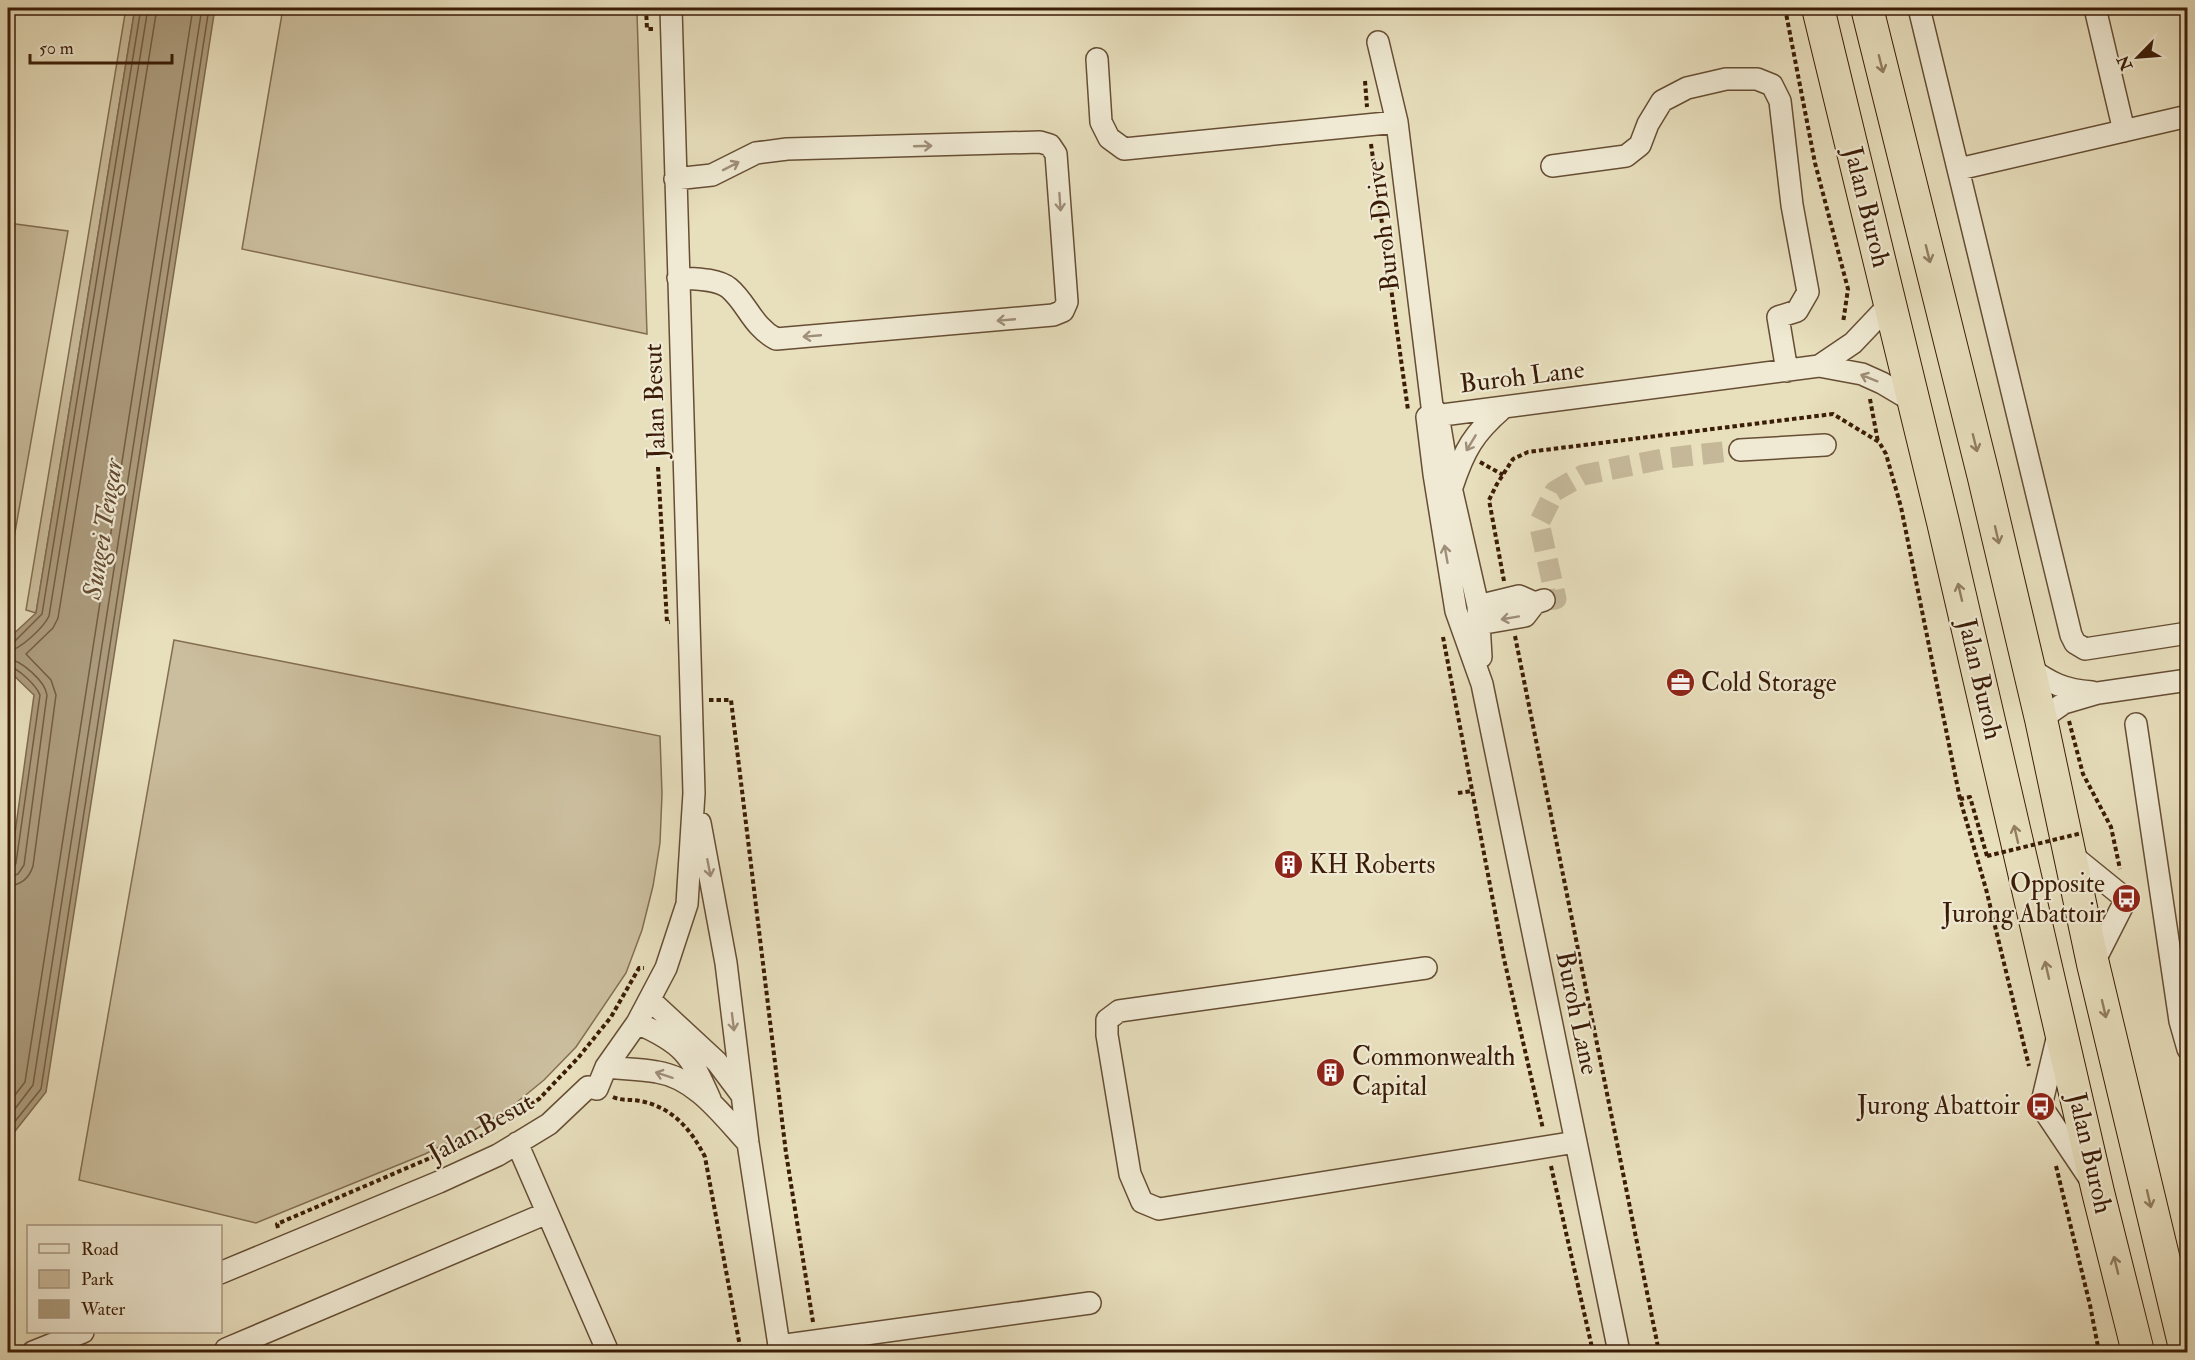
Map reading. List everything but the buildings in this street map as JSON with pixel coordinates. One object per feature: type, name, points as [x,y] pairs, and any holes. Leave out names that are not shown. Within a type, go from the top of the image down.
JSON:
[{"type":"highway","name":"Jalan Buroh","points":[[1818,8],[1914,402],[2060,1027],[2131,1348]]},
{"type":"highway","name":"Jalan Buroh","points":[[1867,8],[1984,478],[2028,667],[2053,711],[2093,964],[2186,1353]]},
{"type":"street","name":"Jalan Besut","points":[[222,1272],[439,1182],[498,1155],[549,1124],[588,1087],[597,1089],[606,1067],[637,1023],[666,968],[687,904],[694,793],[670,8]]},
{"type":"street","points":[[1919,8],[2071,635],[2075,643],[2085,649],[2187,633]]},
{"type":"street","points":[[2095,8],[2124,131]]},
{"type":"street","name":"Buroh Drive","points":[[1378,42],[1397,122],[1426,412],[1452,488]]},
{"type":"street","points":[[1097,59],[1101,122],[1109,138],[1124,149],[1397,122]]},
{"type":"street","points":[[1552,166],[1626,156],[1640,145],[1648,124],[1662,101],[1687,88],[1726,79],[1757,79],[1772,85],[1780,101],[1792,205],[1808,292],[1797,311],[1778,317],[1787,371]]},
{"type":"street","points":[[1959,169],[2187,116]]},
{"type":"street","points":[[675,179],[712,175],[756,153],[788,150],[1040,142],[1050,145],[1056,154],[1067,302],[1064,311],[1053,315],[776,339],[764,333],[728,287],[712,281],[678,278]]},
{"type":"street","name":"Buroh Lane","points":[[1819,366],[1853,343],[1890,304]]},
{"type":"street","name":"Buroh Lane","points":[[1619,1353],[1482,684],[1456,611],[1426,412],[1503,408],[1819,366],[1862,374],[1914,402]]},
{"type":"street","points":[[1482,684],[1478,615],[1452,488],[1461,459],[1472,439],[1503,408]]},
{"type":"street","points":[[1740,450],[1825,445]]},
{"type":"street","points":[[1478,615],[1509,609],[1519,597],[1539,602]]},
{"type":"street","points":[[2028,667],[2058,686],[2074,691],[2098,693],[2187,680]]},
{"type":"street","points":[[2053,711],[2098,693]]},
{"type":"street","points":[[2136,724],[2180,1021],[2187,1049]]},
{"type":"street","name":"Jalan Besut","points":[[694,793],[726,963],[741,1094],[780,1349]]},
{"type":"street","points":[[2075,842],[2126,899],[2093,964]]},
{"type":"street","points":[[1426,968],[1119,1011],[1107,1020],[1107,1035],[1130,1174],[1142,1202],[1159,1209],[1576,1142]]},
{"type":"street","points":[[650,1000],[717,1062],[741,1094]]},
{"type":"street","points":[[637,1023],[678,1045],[695,1065],[713,1105]]},
{"type":"street","points":[[606,1067],[660,1072],[689,1084],[713,1105],[748,1143]]},
{"type":"street","points":[[517,1143],[608,1353]]},
{"type":"street","points":[[224,1344],[547,1212]]},
{"type":"street","points":[[780,1349],[816,1341],[1090,1303]]},
{"type":"street","points":[[33,1353],[81,1333]]},
{"type":"path","points":[[1785,8],[1815,163],[1848,289],[1843,327]]},
{"type":"path","points":[[1365,80],[1368,125],[1426,412]]},
{"type":"path","points":[[1659,1353],[1489,500],[1513,459],[1528,452],[1833,414],[1879,442],[1886,454],[1901,507],[1960,800]]},
{"type":"path","points":[[658,467],[667,622],[689,622]]},
{"type":"path","points":[[1442,633],[1504,959],[1593,1353]]},
{"type":"path","points":[[691,701],[730,700],[786,1153],[816,1341]]},
{"type":"path","points":[[2053,711],[2111,827],[2126,899]]},
{"type":"path","points":[[1458,793],[1472,791]]},
{"type":"path","points":[[1970,797],[1987,856],[2075,842]]},
{"type":"path","points":[[284,1246],[277,1224],[488,1133],[539,1099],[578,1058],[611,1017],[639,968],[666,968]]},
{"type":"path","points":[[597,1089],[620,1100],[660,1106],[679,1119],[695,1136],[705,1157],[741,1353]]},
{"type":"path","points":[[8,1332],[14,1353]]},
{"type":"green space","points":[[126,8],[135,8],[36,613],[26,610]]},
{"type":"green space","points":[[283,8],[610,8],[637,13],[647,334],[242,249]]},
{"type":"green space","points":[[8,223],[68,231],[8,572]]},
{"type":"green space","points":[[174,640],[660,736],[662,794],[660,843],[653,886],[642,930],[626,973],[576,1047],[544,1080],[511,1107],[476,1129],[425,1154],[256,1223],[79,1180]]},
{"type":"water","name":"Sungei Tengar","points":[[135,8],[215,8],[46,1092],[8,1140],[8,884],[34,695],[8,670],[8,639],[36,613]]},
{"type":"tunnel","points":[[1544,600],[1556,599],[1539,523],[1555,491],[1583,475],[1668,458],[1740,450]]},
{"type":"place","name":"Cold Storage","points":[[1680,683]]},
{"type":"place","name":"KH Roberts","points":[[1288,865]]},
{"type":"place","name":"Opposite Jurong Abattoir","points":[[2126,899]]},
{"type":"place","name":"Commonwealth Capital","points":[[1331,1072]]},
{"type":"place","name":"Jurong Abattoir","points":[[2041,1106]]}]
